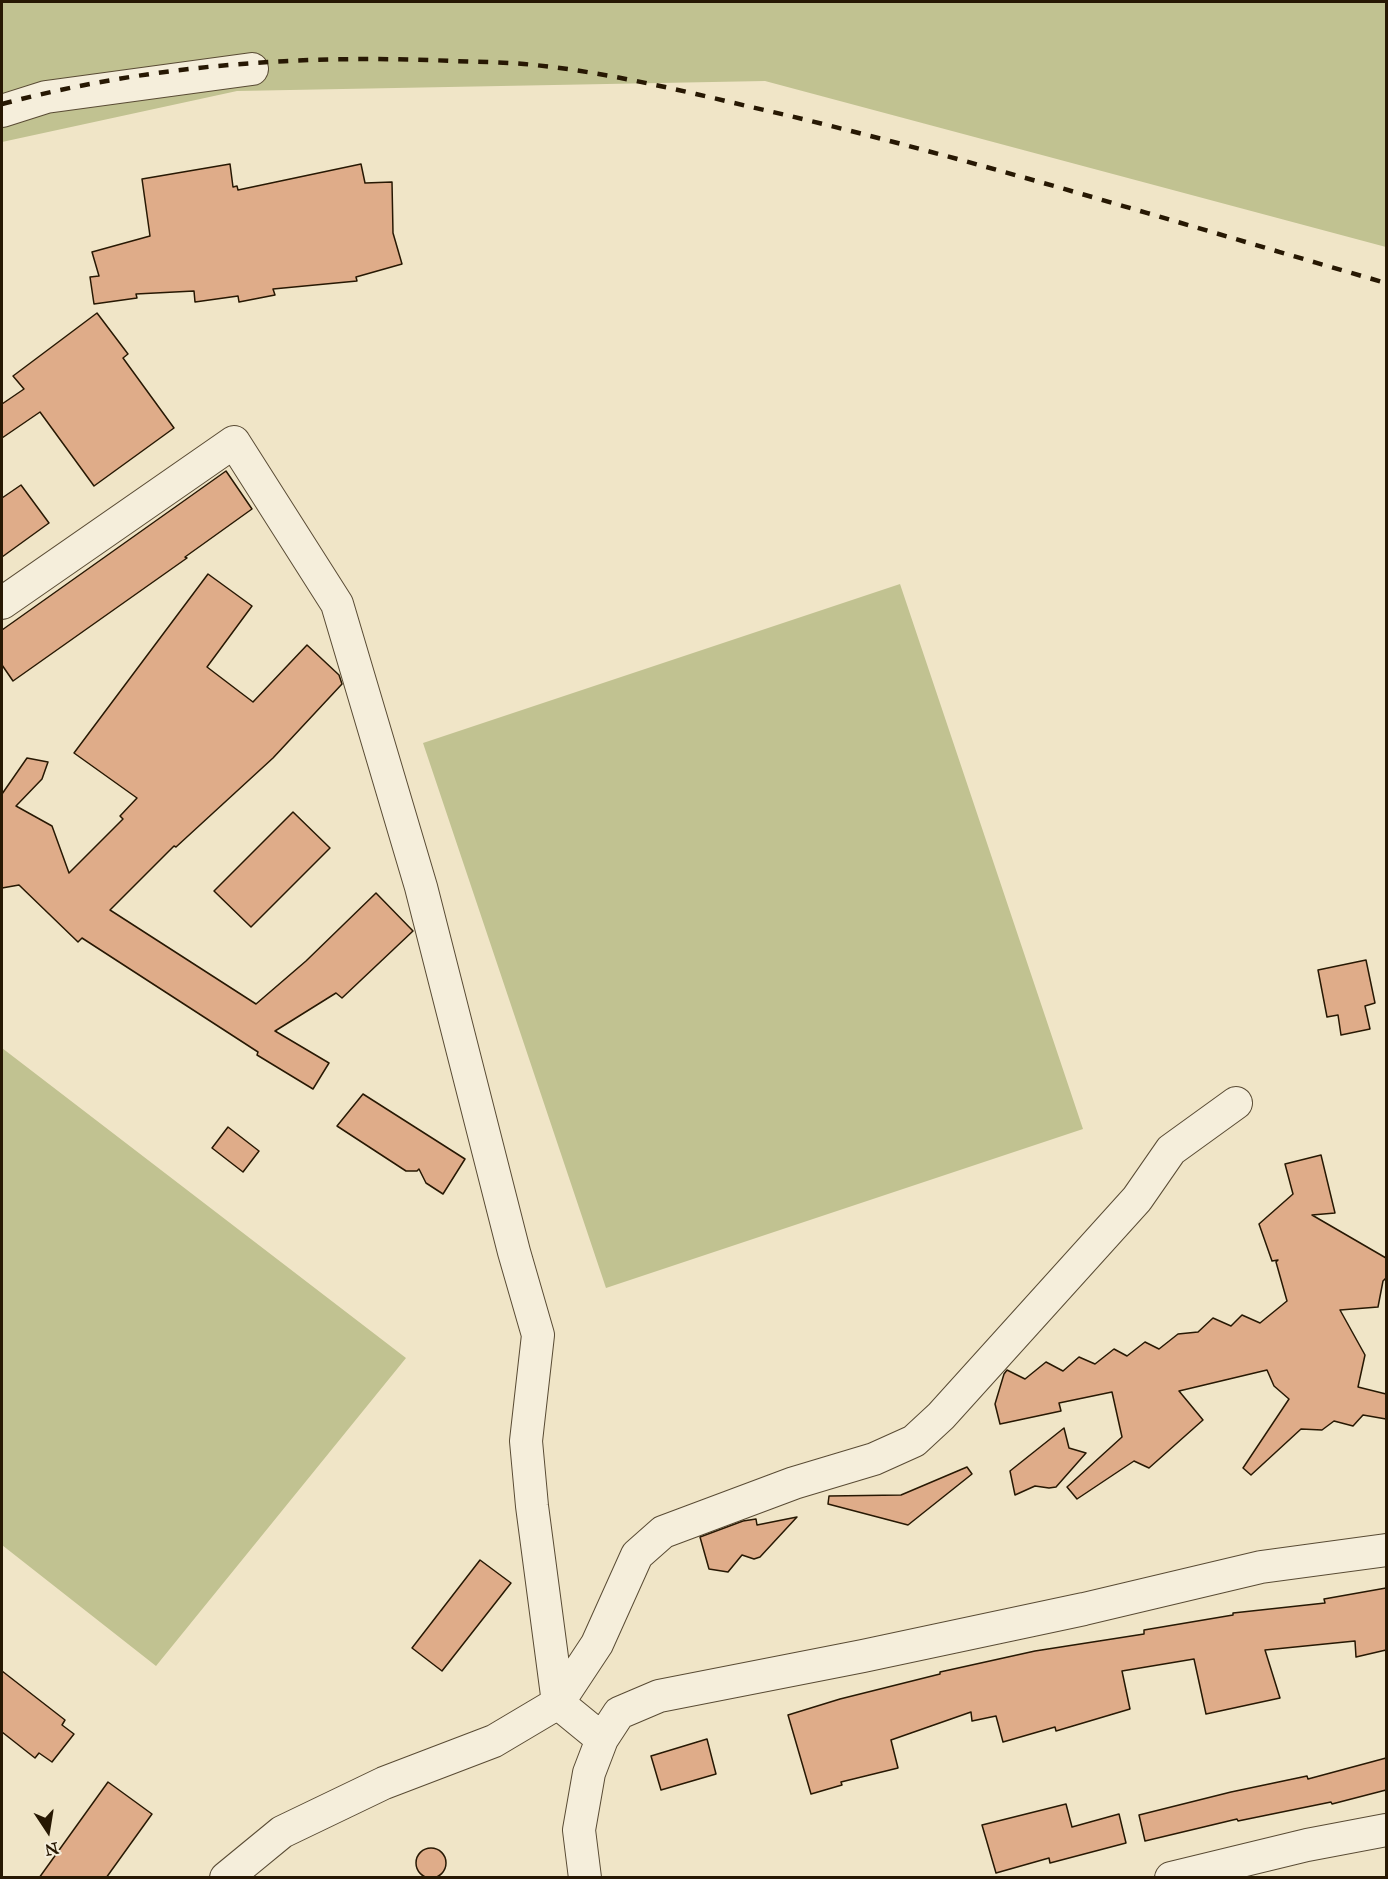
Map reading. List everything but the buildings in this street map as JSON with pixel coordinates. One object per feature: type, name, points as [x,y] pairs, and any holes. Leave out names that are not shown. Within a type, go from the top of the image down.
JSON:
[{"type":"street","points":[[2,111],[46,97],[252,69]]},
{"type":"street","points":[[2,603],[234,442],[337,604],[421,887],[514,1252],[538,1335],[526,1441],[532,1506],[558,1703],[602,1739]]},
{"type":"street","points":[[226,1878],[282,1832],[384,1783],[494,1741],[558,1703],[597,1644],[638,1555],[663,1532],[794,1483],[874,1459],[914,1441],[941,1416],[1130,1208],[1171,1150],[1236,1102]]},
{"type":"street","points":[[585,1878],[579,1830],[589,1773],[602,1739],[619,1713],[659,1696],[863,1656],[1261,1567],[1386,1551]]},
{"type":"street","points":[[1171,1878],[1307,1845],[1386,1830]]},
{"type":"green space","points":[[2,2],[1386,2],[1386,247],[765,81],[237,91],[2,142]]},
{"type":"green space","points":[[900,584],[1083,1129],[606,1288],[423,743]]},
{"type":"green space","points":[[2,1048],[406,1358],[156,1666],[2,1545]]},
{"type":"railway","points":[[2,104],[57,91],[169,71],[282,61],[396,59],[507,63],[558,68],[658,85],[940,154],[1386,283]]}]
